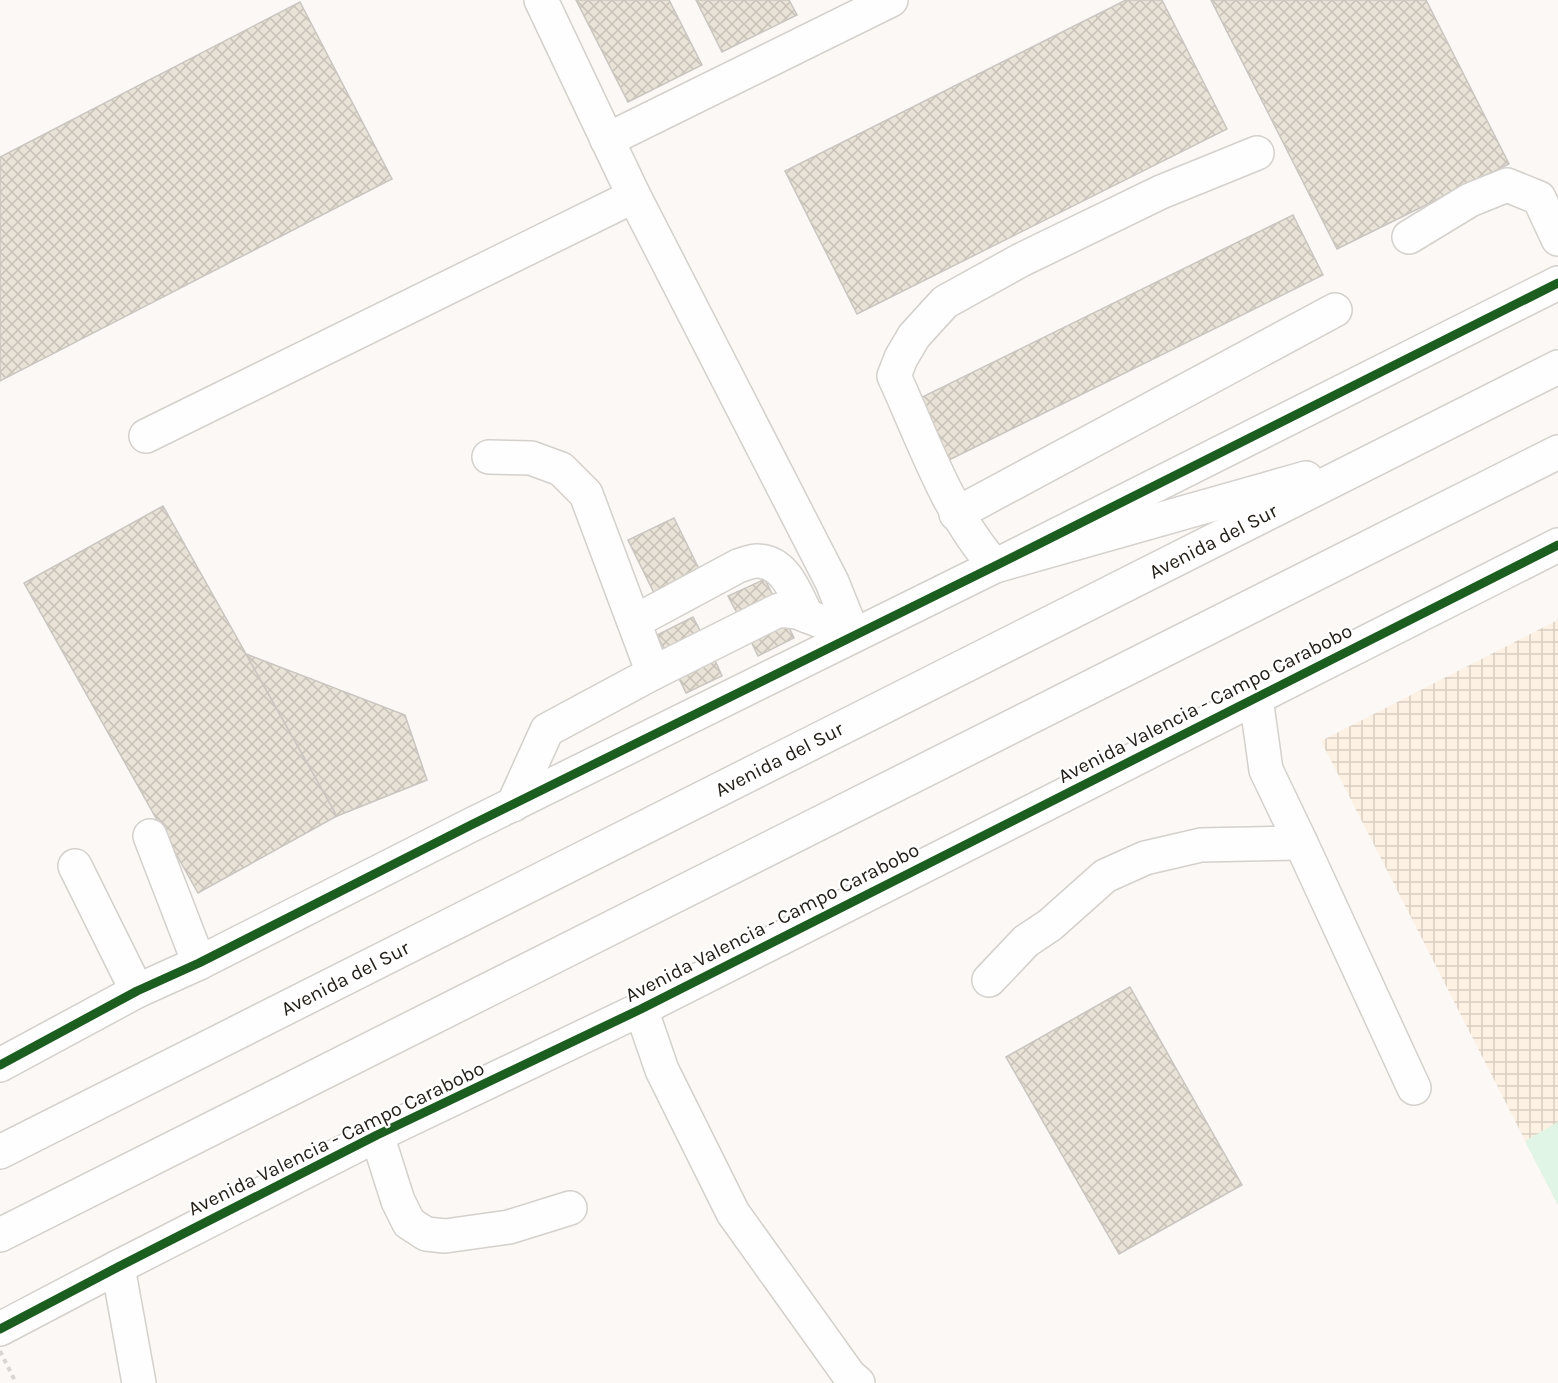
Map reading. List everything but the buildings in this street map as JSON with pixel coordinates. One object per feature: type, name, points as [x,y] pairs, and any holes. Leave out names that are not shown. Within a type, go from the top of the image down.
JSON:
[{"type":"main road","points":[[541,0],[634,196],[832,582],[853,634]]},
{"type":"main road","points":[[607,140],[891,0]]},
{"type":"main road","points":[[995,566],[976,544],[957,514],[894,376],[914,336],[945,302],[1021,260],[1161,192],[1257,153]]},
{"type":"main road","points":[[1408,237],[1470,200],[1507,185],[1539,198],[1558,239]]},
{"type":"main road","points":[[146,436],[634,196]]},
{"type":"main road","points":[[0,1065],[137,991],[200,963],[513,804],[853,634],[995,566],[1558,283]]},
{"type":"main road","points":[[957,514],[1335,310]]},
{"type":"main road","name":"Avenida del Sur","points":[[0,1152],[1558,367]]},
{"type":"main road","points":[[0,1235],[1558,452]]},
{"type":"main road","points":[[489,457],[531,458],[561,469],[586,494],[653,673]]},
{"type":"main road","points":[[995,566],[1380,457]]},
{"type":"main road","name":"Avenida Valencia - Campo Carabobo","points":[[13,1322],[377,1135],[641,1009],[1558,545]]},
{"type":"main road","points":[[634,622],[738,566],[757,561],[770,564],[785,573],[807,616]]},
{"type":"main road","points":[[513,804],[547,730],[653,673],[779,610],[797,612],[853,634]]},
{"type":"main road","points":[[1256,698],[1266,770],[1414,1088]]},
{"type":"main road","points":[[150,836],[200,963]]},
{"type":"main road","points":[[989,980],[1026,941],[1050,925],[1105,876],[1145,858],[1201,845],[1301,843]]},
{"type":"main road","points":[[75,866],[137,991]]},
{"type":"main road","points":[[641,1009],[662,1070],[733,1214],[849,1376],[858,1383]]},
{"type":"main road","points":[[377,1135],[398,1201],[409,1223],[426,1234],[445,1236],[509,1227],[570,1208]]},
{"type":"main road","points":[[118,1267],[139,1383]]},
{"type":"main road","points":[[0,1353],[13,1322]]},
{"type":"path","points":[[0,1353],[16,1383]]},
{"type":"shaded area","points":[[1558,620],[1558,1205],[1321,741]]},
{"type":"green space","points":[[1558,1122],[1558,1205],[1525,1141]]},
{"type":"cycle path","points":[[0,1065],[137,991],[199,963],[1558,283]]},
{"type":"cycle path","points":[[0,1329],[377,1135],[641,1009],[1558,545]]}]
